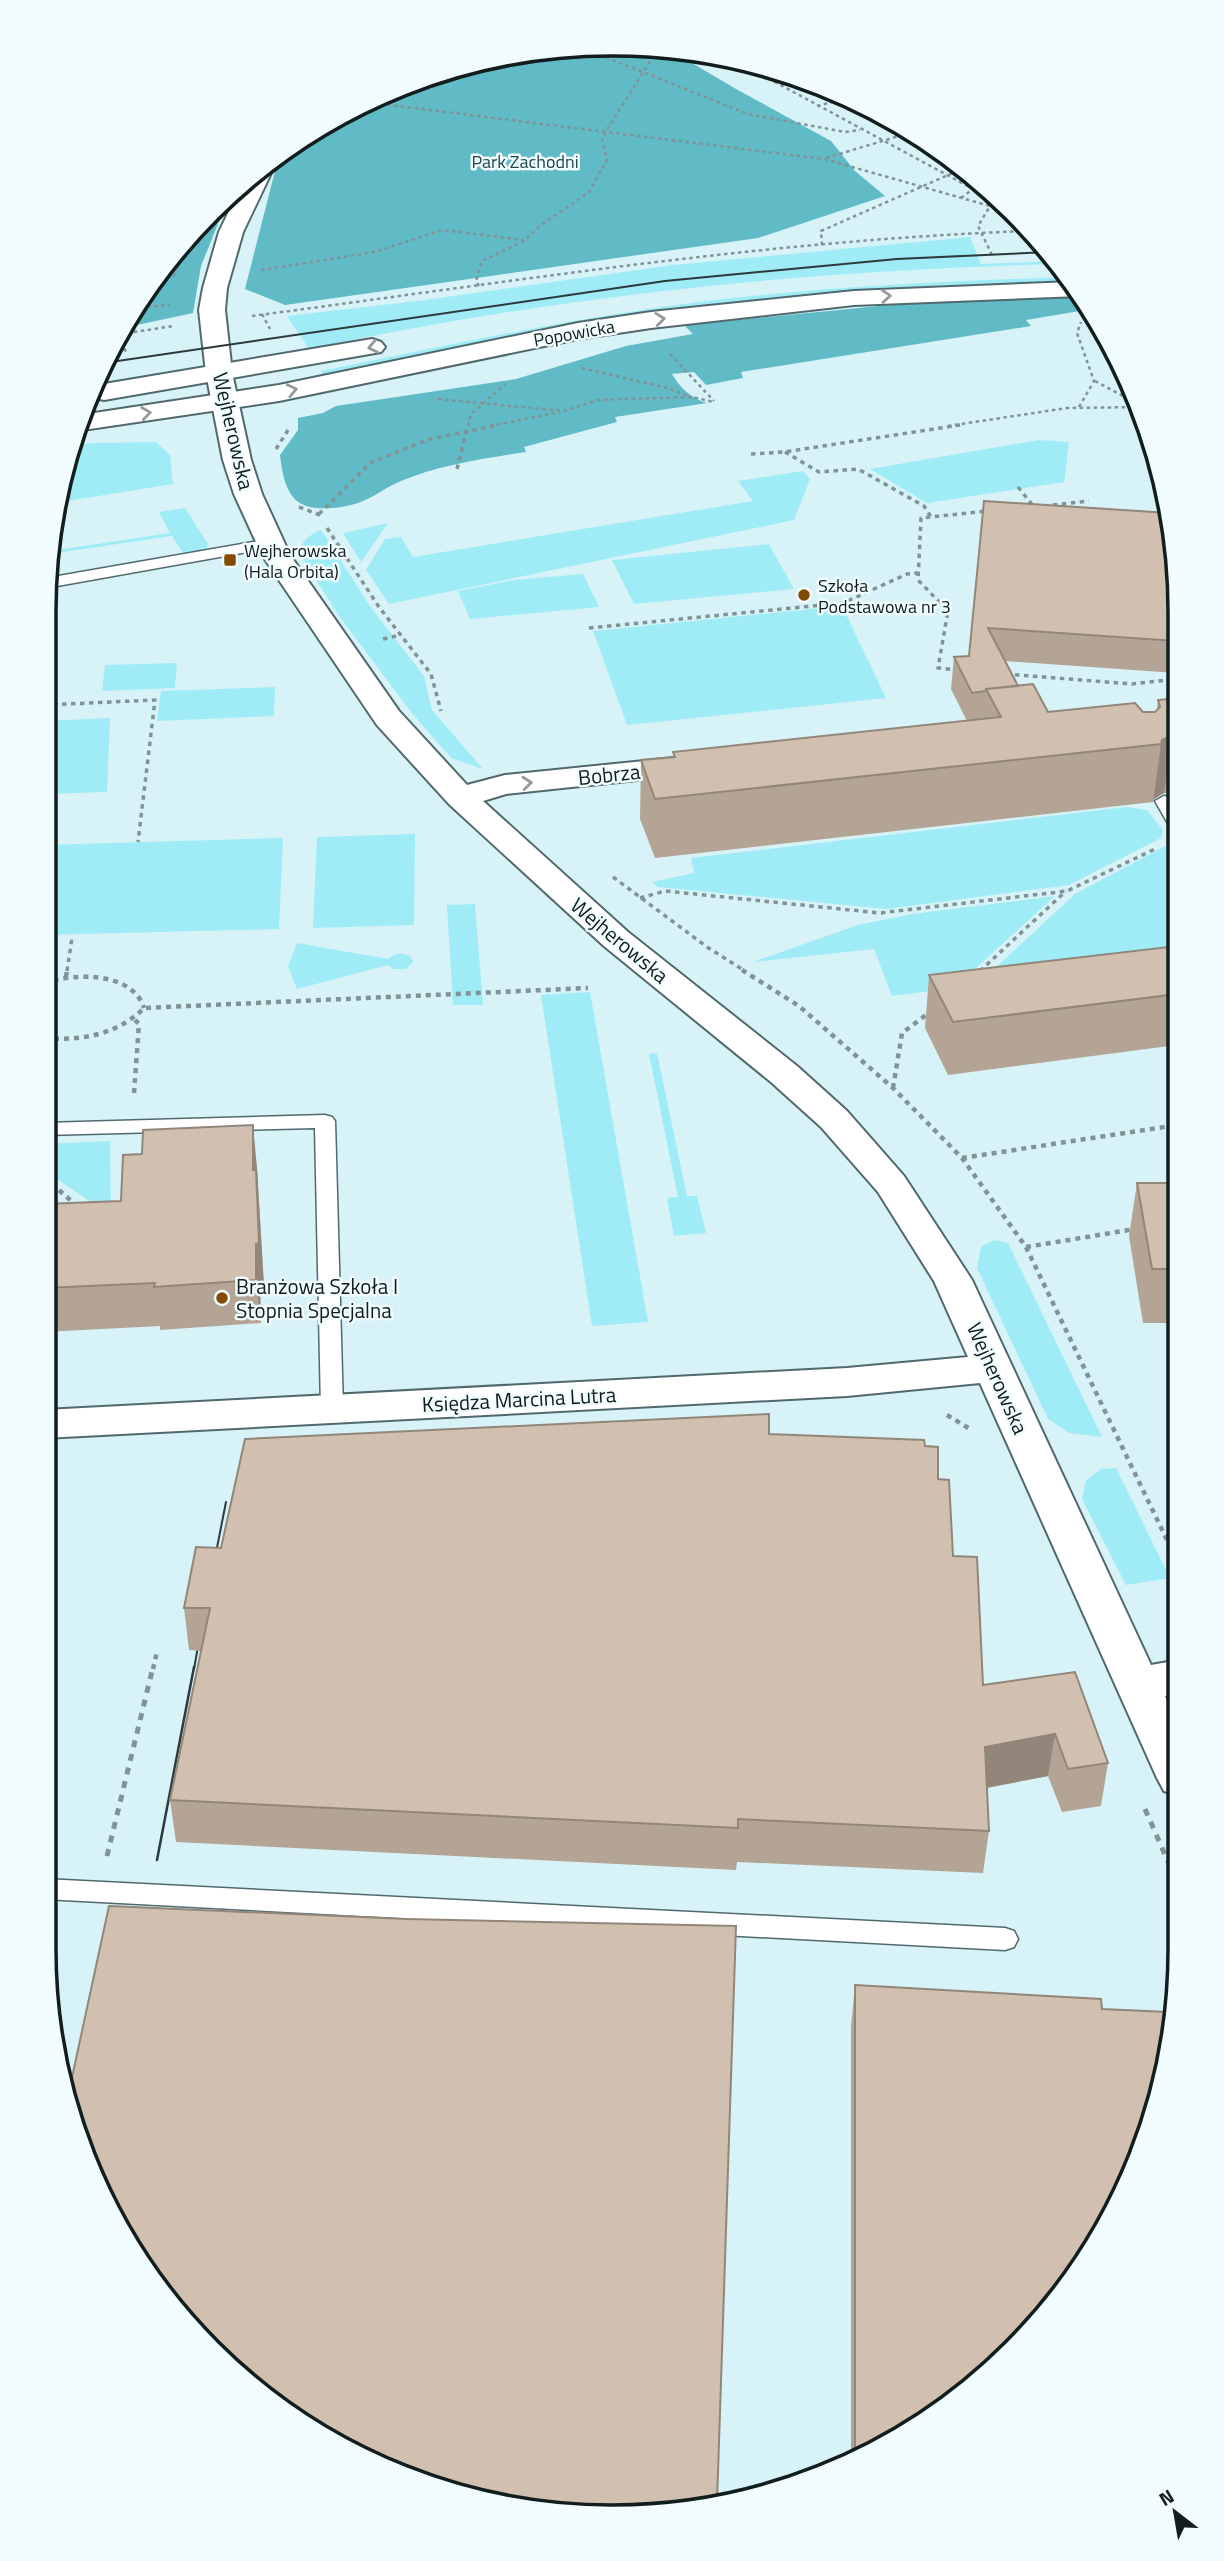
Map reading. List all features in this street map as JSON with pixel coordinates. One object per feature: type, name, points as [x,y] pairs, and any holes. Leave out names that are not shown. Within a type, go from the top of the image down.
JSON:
[{"type":"street","name":"Wejherowska","points":[[252,189],[231,232],[218,276],[212,310],[219,373],[248,494],[271,544],[301,595],[388,718],[460,797],[616,939],[784,1074],[834,1119],[891,1184],[953,1280],[1168,1753]]},
{"type":"street","name":"Popowicka","points":[[466,330],[610,306],[766,288],[907,276],[1051,271]]},
{"type":"street","name":"Popowicka","points":[[90,421],[225,402],[578,331],[651,320],[854,298],[1064,289]]},
{"type":"street","points":[[101,392],[397,342]]},
{"type":"street","name":"Bobrza","points":[[460,797],[505,785],[726,762]]},
{"type":"street","name":"Księdza Marcina Lutra","points":[[56,1423],[847,1382],[994,1368]]},
{"type":"street","points":[[1136,1685],[1168,1679]]},
{"type":"lane","points":[[57,581],[271,544]]},
{"type":"lane","points":[[1164,801],[1168,808]]},
{"type":"lane","points":[[56,1129],[325,1121],[332,1409]]},
{"type":"lane","points":[[56,1889],[1005,1939]]},
{"type":"path","points":[[602,56],[748,114],[845,132],[860,130]]},
{"type":"path","points":[[479,286],[476,281],[482,261],[524,241],[540,226],[589,192],[607,160],[602,139],[653,58]]},
{"type":"path","points":[[773,80],[973,190],[960,198]]},
{"type":"path","points":[[817,106],[833,102]]},
{"type":"path","points":[[385,104],[824,159],[990,206],[978,226],[982,232]]},
{"type":"path","points":[[824,159],[900,136]]},
{"type":"path","points":[[822,245],[821,231],[952,172]]},
{"type":"path","points":[[218,276],[375,252],[442,230],[524,241]]},
{"type":"path","points":[[243,317],[679,259],[822,245],[1017,231]]},
{"type":"path","points":[[148,307],[170,305]]},
{"type":"path","points":[[1082,320],[1077,333],[1094,381],[1126,398]]},
{"type":"path","points":[[576,366],[714,402],[667,351]]},
{"type":"path","points":[[457,469],[471,414],[509,380],[509,377]]},
{"type":"path","points":[[1079,407],[1094,381]]},
{"type":"path","points":[[319,514],[370,463],[430,439],[564,411],[598,400],[692,397]]},
{"type":"path","points":[[436,398],[564,411]]},
{"type":"path","points":[[751,454],[784,452],[1079,407],[1129,406]]},
{"type":"path","points":[[784,452],[819,472],[858,469],[924,506],[931,517]]},
{"type":"path","points":[[1018,487],[1034,507]]},
{"type":"path","points":[[1021,508],[1089,502]]},
{"type":"path","points":[[963,670],[939,668],[948,611],[918,580],[921,518],[995,511]]},
{"type":"path","points":[[589,628],[843,603],[907,574],[918,573]]},
{"type":"path","points":[[1000,673],[1132,684],[1168,680]]},
{"type":"path","points":[[1013,674],[1018,683]]},
{"type":"path","points":[[56,704],[155,700],[138,842]]},
{"type":"path","points":[[969,979],[1067,891],[1164,844]]},
{"type":"path","points":[[639,898],[664,891],[880,913],[1067,891]]},
{"type":"path","points":[[66,977],[72,938]]},
{"type":"path","points":[[56,980],[66,977],[124,985],[139,994],[144,1008]]},
{"type":"path","points":[[56,1039],[71,1040],[103,1033],[135,1019],[144,1008],[588,988]]},
{"type":"path","points":[[893,1088],[902,1033],[939,1005]]},
{"type":"path","points":[[962,1158],[1168,1126]]},
{"type":"path","points":[[1026,1247],[1140,1229]]},
{"type":"path","points":[[99,1891],[157,1652]]},
{"type":"path","points":[[1142,1802],[1168,1862]]},
{"type":"shaded area","points":[[970,237],[981,264],[1043,262],[1045,264],[871,272],[683,289],[495,314],[309,349],[287,316],[425,300],[673,265]]},
{"type":"shaded area","points":[[1056,277],[1059,282],[819,294],[669,310],[453,348],[324,375],[321,371],[552,325],[684,304],[848,288]]},
{"type":"shaded area","points":[[1039,440],[1069,442],[1064,482],[927,503],[870,469]]},
{"type":"shaded area","points":[[156,442],[170,455],[173,484],[68,501],[82,444]]},
{"type":"shaded area","points":[[803,471],[810,479],[794,520],[389,604],[366,570],[385,539],[401,537],[413,557],[753,501],[738,481]]},
{"type":"shaded area","points":[[185,508],[208,544],[206,550],[183,553],[172,536],[60,553],[60,550],[170,533],[159,512]]},
{"type":"shaded area","points":[[388,523],[361,562],[343,533]]},
{"type":"shaded area","points":[[321,530],[372,609],[424,676],[432,710],[483,769],[451,758],[411,712],[339,616],[299,553],[307,538]]},
{"type":"shaded area","points":[[769,544],[794,589],[634,604],[612,560]]},
{"type":"shaded area","points":[[583,574],[599,607],[470,619],[458,591],[514,580]]},
{"type":"shaded area","points":[[842,606],[886,698],[627,725],[593,631]]},
{"type":"shaded area","points":[[177,663],[175,688],[102,691],[105,665]]},
{"type":"shaded area","points":[[275,687],[274,716],[157,721],[161,691]]},
{"type":"shaded area","points":[[110,718],[107,792],[56,794],[56,720]]},
{"type":"shaded area","points":[[1127,807],[1147,810],[1163,830],[1161,838],[1069,885],[886,909],[658,887],[652,882],[694,873],[691,858]]},
{"type":"shaded area","points":[[415,834],[414,925],[313,928],[317,837]]},
{"type":"shaded area","points":[[283,838],[279,929],[56,935],[56,845]]},
{"type":"shaded area","points":[[1168,845],[1168,955],[978,984],[1075,894]]},
{"type":"shaded area","points":[[1055,896],[954,988],[892,996],[874,949],[753,962],[858,925],[912,914]]},
{"type":"shaded area","points":[[475,904],[483,1005],[453,1005],[447,905]]},
{"type":"shaded area","points":[[297,943],[388,959],[402,954],[411,957],[413,962],[406,969],[393,969],[388,965],[297,989],[288,967]]},
{"type":"shaded area","points":[[590,992],[648,1322],[592,1326],[541,995]]},
{"type":"shaded area","points":[[657,1053],[687,1196],[697,1196],[706,1233],[674,1236],[667,1198],[678,1197],[649,1054]]},
{"type":"shaded area","points":[[110,1141],[111,1216],[56,1178],[56,1143]]},
{"type":"shaded area","points":[[994,1240],[1008,1243],[1102,1437],[1069,1433],[1048,1419],[977,1268],[981,1247]]},
{"type":"shaded area","points":[[1116,1468],[1168,1578],[1126,1585],[1082,1499],[1086,1480],[1101,1469]]},
{"type":"green space","name":"Park Zachodni","points":[[576,57],[648,57],[690,62],[831,141],[855,171],[885,196],[758,238],[285,305],[245,289],[275,171],[334,130],[366,113],[399,98],[468,75],[539,61]]},
{"type":"green space","points":[[221,218],[201,266],[193,313],[136,325],[171,274]]},
{"type":"green space","points":[[1069,296],[1079,311],[1026,320],[1031,326],[741,372],[743,378],[706,385],[694,372],[672,374],[686,392],[707,403],[615,417],[617,422],[524,447],[526,452],[462,463],[415,475],[352,505],[329,508],[306,506],[291,494],[283,475],[280,455],[298,430],[298,418],[323,413],[336,406],[516,379],[626,346],[693,334],[684,325],[920,302]]},
{"type":"building","points":[[984,501],[1158,512],[1167,576],[1168,640],[988,628],[1018,686],[972,693],[954,657],[969,656]]},
{"type":"building","points":[[1033,684],[1048,712],[1135,703],[1143,712],[1155,712],[1160,707],[1158,700],[1168,699],[1168,737],[1162,740],[1161,744],[655,799],[641,760],[675,757],[673,752],[1001,717],[986,689]]},
{"type":"building","points":[[1168,947],[1168,995],[953,1022],[929,975]]},
{"type":"building","points":[[253,1125],[253,1170],[256,1170],[259,1243],[256,1244],[256,1280],[154,1287],[155,1283],[56,1287],[56,1204],[121,1201],[123,1155],[142,1154],[143,1130]]},
{"type":"building","points":[[1137,1183],[1168,1183],[1168,1269],[1152,1269]]},
{"type":"building","points":[[769,1414],[769,1434],[924,1440],[925,1446],[938,1447],[938,1479],[949,1480],[953,1556],[977,1557],[983,1685],[1075,1672],[1108,1763],[1068,1769],[1055,1734],[985,1747],[989,1831],[738,1819],[738,1828],[170,1800],[210,1608],[184,1608],[196,1547],[221,1548],[245,1439]]},
{"type":"building","points":[[109,1906],[407,1919],[736,1926],[717,2494],[648,2504],[576,2504],[539,2500],[468,2486],[433,2475],[399,2463],[334,2431],[245,2367],[194,2316],[171,2287],[130,2227],[113,2195],[98,2162],[72,2078]]},
{"type":"building","points":[[855,1985],[1101,1999],[1102,2009],[1164,2012],[1149,2093],[1126,2162],[1094,2227],[1074,2258],[1030,2316],[979,2367],[921,2411],[855,2449]]},
{"type":"tram line","points":[[115,361],[665,281],[897,259],[1036,253]]},
{"type":"tram line","points":[[213,1568],[226,1502]]},
{"type":"tram line","points":[[194,1669],[201,1630]]},
{"type":"tram line","points":[[157,1860],[194,1667]]},
{"type":"place","name":"Wejherowska (Hala Orbita)","points":[[230,560]]},
{"type":"place","name":"Szkoła Podstawowa nr 3","points":[[804,595]]},
{"type":"place","name":"Branżowa Szkoła I Stopnia Specjalna","points":[[222,1298]]}]
